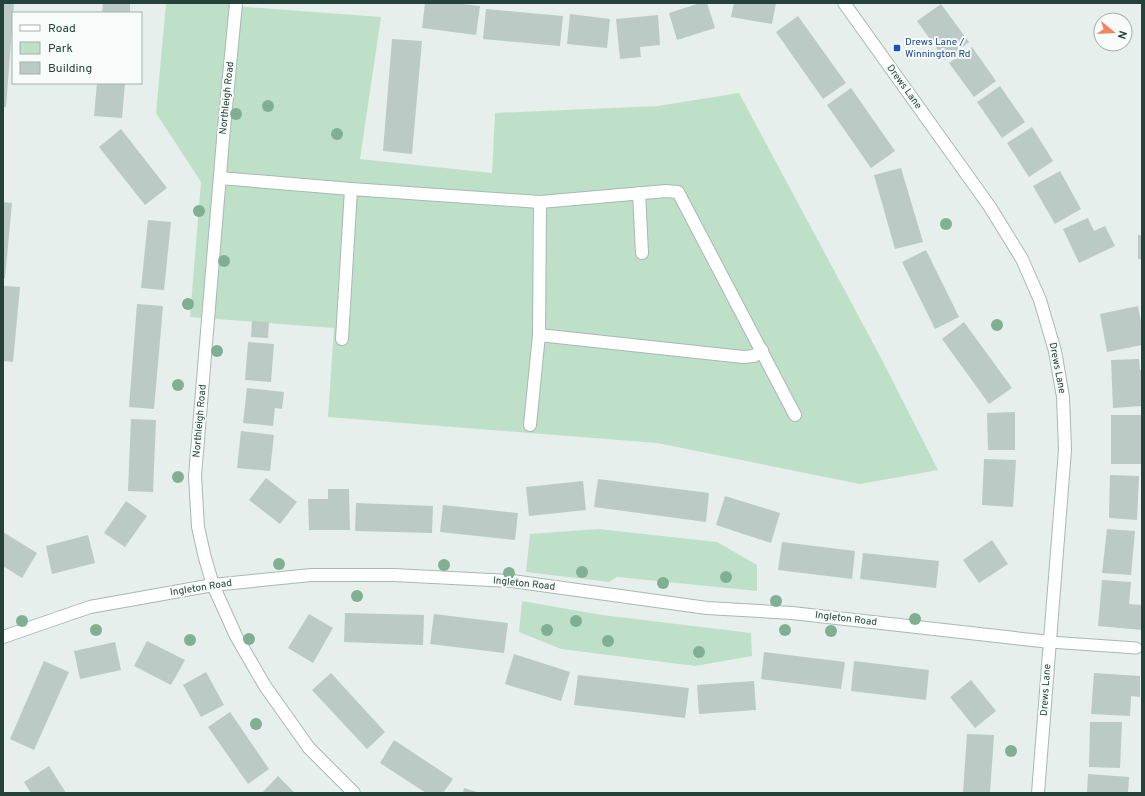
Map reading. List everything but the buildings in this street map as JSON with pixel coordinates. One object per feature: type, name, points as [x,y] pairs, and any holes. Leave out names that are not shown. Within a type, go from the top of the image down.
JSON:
[{"type":"street","name":"Northleigh Road","points":[[236,3],[195,476],[198,527],[205,558],[214,585],[236,636],[265,686],[309,748],[354,793]]},
{"type":"street","name":"Drews Lane","points":[[844,3],[990,207],[1022,259],[1040,300],[1055,351],[1063,398],[1065,450],[1038,793]]},
{"type":"street","points":[[220,178],[540,202],[666,191],[678,192],[795,415]]},
{"type":"street","points":[[342,339],[351,189]]},
{"type":"street","points":[[639,193],[642,253]]},
{"type":"street","points":[[530,425],[539,335],[540,202]]},
{"type":"street","points":[[539,335],[743,358],[754,356],[762,350]]},
{"type":"street","name":"Ingleton Road","points":[[3,637],[90,607],[214,585],[311,575],[394,575],[512,581],[707,608],[792,613],[1050,642]]},
{"type":"lane","points":[[1050,642],[1136,648]]},
{"type":"green space","points":[[166,3],[234,3],[234,6],[381,17],[360,159],[492,173],[495,113],[658,106],[739,93],[881,358],[938,470],[860,484],[657,443],[328,417],[334,328],[190,317],[201,182],[156,113]]},
{"type":"green space","points":[[598,529],[717,542],[757,565],[757,591],[617,577],[609,582],[526,572],[530,534]]},
{"type":"green space","points":[[522,601],[602,615],[751,633],[752,656],[695,666],[561,649],[519,632]]},
{"type":"place","name":"Drews Lane / Winnington Rd","points":[[897,48]]}]
